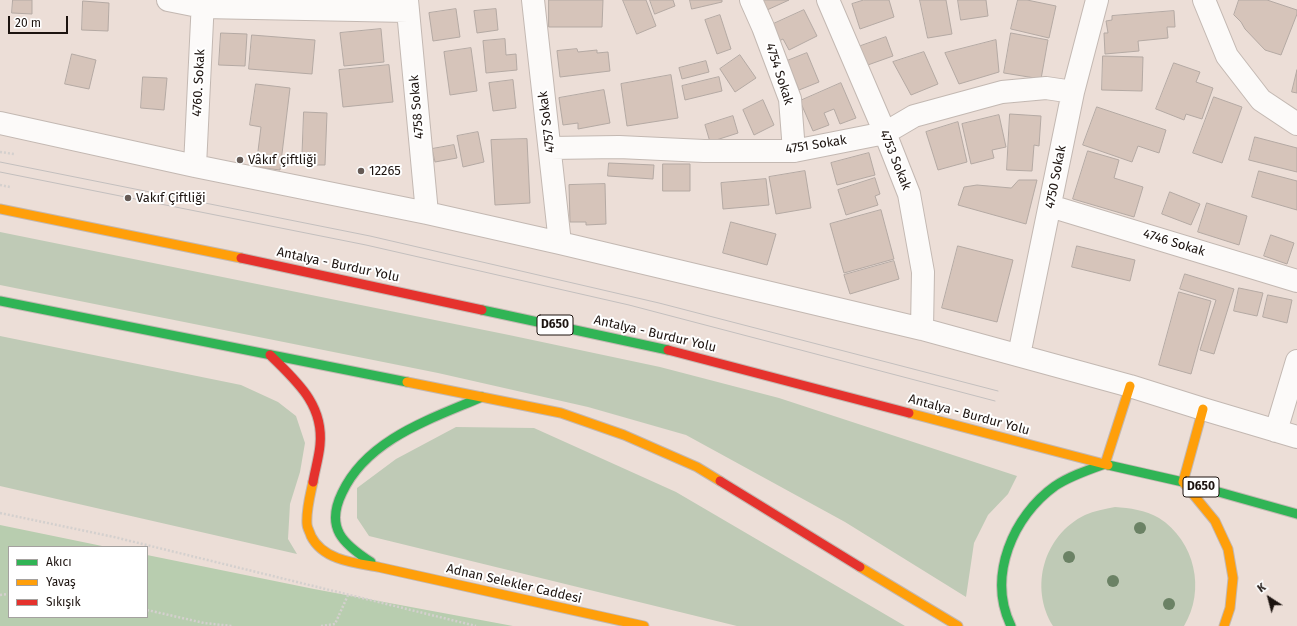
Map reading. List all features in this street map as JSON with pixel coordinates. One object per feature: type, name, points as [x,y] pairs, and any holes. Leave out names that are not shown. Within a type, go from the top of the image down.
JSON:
[{"type":"main road","name":"Antalya - Burdur Yolu","points":[[0,209],[307,271],[685,354],[1105,464],[1183,482],[1297,514]]},
{"type":"main road","points":[[0,301],[561,413],[624,434],[697,467],[926,608],[958,626]]},
{"type":"main road","name":"Adnan Selekler Caddesi","points":[[270,355],[298,384],[316,410],[320,427],[320,445],[307,509],[307,526],[315,543],[333,557],[644,626]]},
{"type":"main road","points":[[1011,626],[1006,618],[1001,588],[1004,558],[1015,530],[1032,505],[1056,486],[1105,464],[1130,386]]},
{"type":"main road","points":[[378,567],[354,551],[341,540],[335,524],[336,508],[341,491],[353,471],[369,456],[399,435],[432,418],[482,398]]},
{"type":"main road","points":[[1203,409],[1183,482],[1215,521],[1228,549],[1233,578],[1230,608],[1224,626]]},
{"type":"street","points":[[168,0],[203,3],[407,5]]},
{"type":"street","name":"4757 Sokak","points":[[533,0],[560,243]]},
{"type":"street","name":"4754 Sokak","points":[[751,0],[763,27],[790,99],[794,151]]},
{"type":"street","name":"4753 Sokak","points":[[828,0],[885,132],[909,194],[923,272],[922,330]]},
{"type":"street","name":"4750 Sokak","points":[[1019,356],[1073,92],[1097,0]]},
{"type":"street","points":[[1204,0],[1227,56],[1261,100],[1297,124]]},
{"type":"street","name":"4760. Sokak","points":[[195,166],[203,3]]},
{"type":"street","name":"4758 Sokak","points":[[407,5],[427,213]]},
{"type":"street","name":"4751 Sokak","points":[[550,148],[619,147],[704,151],[794,151],[885,132],[914,116],[1002,92],[1046,88],[1073,92]]},
{"type":"street","points":[[0,123],[195,166],[427,213],[560,243],[922,330],[1130,386],[1297,437]]},
{"type":"street","name":"4746 Sokak","points":[[1050,206],[1297,281]]},
{"type":"street","points":[[1276,431],[1297,361]]},
{"type":"path","points":[[0,152],[14,154]]},
{"type":"path","points":[[0,185],[10,186]]},
{"type":"path","points":[[0,513],[114,537],[476,626]]},
{"type":"path","points":[[321,626],[335,624],[348,595]]},
{"type":"path","points":[[148,610],[204,623],[232,626]]},
{"type":"green space","points":[[0,232],[660,367],[779,398],[1017,476],[1008,494],[988,515],[974,543],[966,597],[845,522],[686,435],[588,407],[438,373],[0,285]]},
{"type":"green space","points":[[0,336],[241,385],[278,402],[296,416],[305,443],[300,472],[290,504],[288,539],[297,554],[0,486]]},
{"type":"green space","points":[[456,427],[534,428],[676,492],[905,626],[737,626],[369,536],[357,518],[357,488],[396,459]]},
{"type":"green space","points":[[1115,507],[1137,510],[1159,518],[1171,528],[1189,553],[1195,582],[1194,597],[1191,612],[1184,626],[1053,626],[1046,611],[1042,595],[1042,579],[1045,563],[1051,549],[1059,535],[1071,524],[1085,515]]},
{"type":"green space","points":[[0,525],[102,546],[8,546],[8,618],[148,618],[148,555],[314,589],[513,626],[0,626]]},
{"type":"building","points":[[13,0],[32,0],[32,14],[12,13]]},
{"type":"building","points":[[549,0],[603,0],[602,27],[549,27]]},
{"type":"building","points":[[623,0],[646,0],[656,26],[637,34]]},
{"type":"building","points":[[650,0],[673,0],[675,6],[655,14]]},
{"type":"building","points":[[690,0],[722,0],[722,2],[692,9]]},
{"type":"building","points":[[763,0],[789,0],[767,10]]},
{"type":"building","points":[[864,0],[889,0],[894,17],[860,29],[852,4]]},
{"type":"building","points":[[920,0],[946,0],[952,34],[928,38]]},
{"type":"building","points":[[958,0],[986,0],[988,16],[961,20]]},
{"type":"building","points":[[1018,0],[1027,0],[1056,6],[1049,38],[1011,29]]},
{"type":"building","points":[[1239,0],[1267,0],[1297,10],[1297,14],[1281,55],[1265,50],[1234,15]]},
{"type":"building","points":[[83,1],[109,3],[108,31],[82,30]]},
{"type":"building","points":[[456,9],[460,37],[433,41],[429,13]]},
{"type":"building","points":[[496,9],[498,30],[477,33],[474,11]]},
{"type":"building","points":[[804,10],[817,36],[789,50],[783,39],[777,42],[769,26]]},
{"type":"building","points":[[1174,11],[1175,27],[1167,27],[1168,38],[1138,41],[1139,51],[1105,54],[1104,33],[1108,33],[1106,21],[1112,20],[1112,16]]},
{"type":"building","points":[[720,15],[731,49],[717,54],[705,20]]},
{"type":"building","points":[[381,29],[384,62],[344,66],[340,33]]},
{"type":"building","points":[[221,33],[247,34],[245,66],[219,65]]},
{"type":"building","points":[[1011,33],[1048,40],[1041,79],[1004,73]]},
{"type":"building","points":[[252,35],[315,40],[312,74],[249,69]]},
{"type":"building","points":[[886,37],[893,56],[865,66],[858,47]]},
{"type":"building","points":[[505,39],[506,55],[516,54],[517,70],[486,73],[483,41]]},
{"type":"building","points":[[996,40],[999,72],[959,84],[945,53]]},
{"type":"building","points":[[471,48],[477,91],[450,95],[444,52]]},
{"type":"building","points":[[577,49],[578,52],[597,50],[597,53],[608,52],[610,71],[560,77],[557,51]]},
{"type":"building","points":[[924,52],[938,84],[911,95],[893,62]]},
{"type":"building","points":[[807,53],[819,82],[799,90],[787,61]]},
{"type":"building","points":[[72,54],[96,60],[89,89],[65,84]]},
{"type":"building","points":[[740,55],[756,78],[735,92],[720,69]]},
{"type":"building","points":[[1103,56],[1143,57],[1142,91],[1102,90]]},
{"type":"building","points":[[706,61],[709,72],[682,79],[679,68]]},
{"type":"building","points":[[1174,63],[1200,72],[1196,82],[1213,88],[1202,119],[1186,114],[1184,120],[1156,109]]},
{"type":"building","points":[[389,65],[393,102],[343,107],[339,70]]},
{"type":"building","points":[[1297,70],[1297,93],[1292,92]]},
{"type":"building","points":[[671,75],[678,118],[627,126],[621,84]]},
{"type":"building","points":[[143,77],[167,78],[164,110],[141,108]]},
{"type":"building","points":[[719,77],[722,91],[685,100],[682,86]]},
{"type":"building","points":[[513,80],[516,108],[493,111],[489,83]]},
{"type":"building","points":[[841,83],[856,118],[840,124],[834,109],[824,113],[829,125],[813,131],[800,101]]},
{"type":"building","points":[[256,84],[290,88],[280,170],[256,167],[261,127],[250,125]]},
{"type":"building","points":[[604,90],[610,123],[578,129],[578,123],[563,125],[559,98]]},
{"type":"building","points":[[1214,97],[1242,107],[1222,163],[1193,153]]},
{"type":"building","points":[[763,100],[774,125],[754,135],[743,110]]},
{"type":"building","points":[[1097,107],[1166,130],[1159,153],[1138,146],[1132,162],[1083,145]]},
{"type":"building","points":[[304,112],[327,113],[325,165],[302,165]]},
{"type":"building","points":[[1010,114],[1041,116],[1039,146],[1034,145],[1032,171],[1007,170]]},
{"type":"building","points":[[999,115],[1006,147],[992,150],[994,158],[971,164],[962,124]]},
{"type":"building","points":[[733,116],[738,133],[710,142],[705,125]]},
{"type":"building","points":[[958,122],[967,162],[938,170],[926,132]]},
{"type":"building","points":[[478,132],[484,162],[463,167],[457,136]]},
{"type":"building","points":[[1255,137],[1297,148],[1297,172],[1249,160]]},
{"type":"building","points":[[527,139],[530,203],[495,205],[491,140]]},
{"type":"building","points":[[454,145],[457,158],[435,162],[432,149]]},
{"type":"building","points":[[1088,151],[1119,160],[1114,178],[1143,187],[1134,217],[1073,199]]},
{"type":"building","points":[[869,153],[875,175],[837,185],[831,163]]},
{"type":"building","points":[[609,163],[654,165],[653,179],[608,176]]},
{"type":"building","points":[[663,164],[690,164],[690,191],[663,191]]},
{"type":"building","points":[[805,171],[811,208],[776,214],[769,177]]},
{"type":"building","points":[[1259,171],[1297,181],[1297,210],[1252,197]]},
{"type":"building","points":[[875,178],[880,194],[875,196],[878,205],[846,215],[838,190]]},
{"type":"building","points":[[766,179],[769,205],[723,209],[721,183]]},
{"type":"building","points":[[1019,180],[1037,180],[1026,224],[958,205],[964,187],[977,185],[1011,188]]},
{"type":"building","points":[[605,184],[606,224],[586,225],[586,222],[570,222],[569,185]]},
{"type":"building","points":[[1170,192],[1200,204],[1191,225],[1162,214]]},
{"type":"building","points":[[1207,203],[1247,216],[1239,245],[1198,232]]},
{"type":"building","points":[[881,210],[894,259],[844,273],[830,224]]},
{"type":"building","points":[[731,222],[776,234],[767,265],[723,253]]},
{"type":"building","points":[[1271,235],[1294,243],[1287,264],[1264,256]]},
{"type":"building","points":[[958,246],[1013,260],[997,322],[942,308]]},
{"type":"building","points":[[1077,246],[1135,260],[1130,281],[1072,267]]},
{"type":"building","points":[[894,261],[899,279],[850,294],[844,275]]},
{"type":"building","points":[[1185,274],[1234,289],[1214,354],[1200,350],[1216,300],[1180,289]]},
{"type":"building","points":[[1239,288],[1263,293],[1257,316],[1234,311]]},
{"type":"building","points":[[1179,292],[1211,301],[1191,374],[1159,365]]},
{"type":"building","points":[[1268,295],[1292,300],[1287,323],[1263,317]]},
{"type":"tram line","points":[[0,162],[370,236],[659,303],[998,391]]},
{"type":"tram line","points":[[0,172],[366,245],[629,305],[995,401]]},
{"type":"traffic: fast","points":[[0,301],[407,382]]},
{"type":"traffic: fast","points":[[482,310],[668,350]]},
{"type":"traffic: fast","points":[[371,562],[352,549],[340,534],[336,525],[335,516],[337,505],[353,474],[367,458],[402,433],[482,397]]},
{"type":"traffic: fast","points":[[1011,626],[1004,607],[1002,587],[1003,568],[1008,548],[1016,530],[1040,499],[1055,486],[1073,476],[1105,464]]},
{"type":"traffic: fast","points":[[1108,465],[1183,482],[1297,514]]},
{"type":"traffic: slow","points":[[0,209],[241,258]]},
{"type":"traffic: slow","points":[[407,382],[561,413],[624,435],[697,467],[720,481]]},
{"type":"traffic: slow","points":[[1105,464],[1130,386]]},
{"type":"traffic: slow","points":[[1183,482],[1203,409]]},
{"type":"traffic: slow","points":[[909,413],[1108,465]]},
{"type":"traffic: slow","points":[[313,482],[308,508],[307,527],[316,544],[323,550],[340,559],[378,567]]},
{"type":"traffic: slow","points":[[1183,482],[1215,521],[1228,549],[1233,578],[1230,608],[1224,626]]},
{"type":"traffic: slow","points":[[378,567],[644,626]]},
{"type":"traffic: slow","points":[[860,567],[958,626]]},
{"type":"traffic: jam","points":[[241,258],[482,310]]},
{"type":"traffic: jam","points":[[668,350],[909,413]]},
{"type":"traffic: jam","points":[[270,355],[306,394],[318,417],[320,445],[313,482]]},
{"type":"traffic: jam","points":[[720,481],[860,567]]},
{"type":"place","name":"Vâkıf çiftliği","points":[[240,160]]},
{"type":"place","name":"12265","points":[[361,171]]},
{"type":"place","name":"Vakıf Çiftliği","points":[[128,198]]}]
